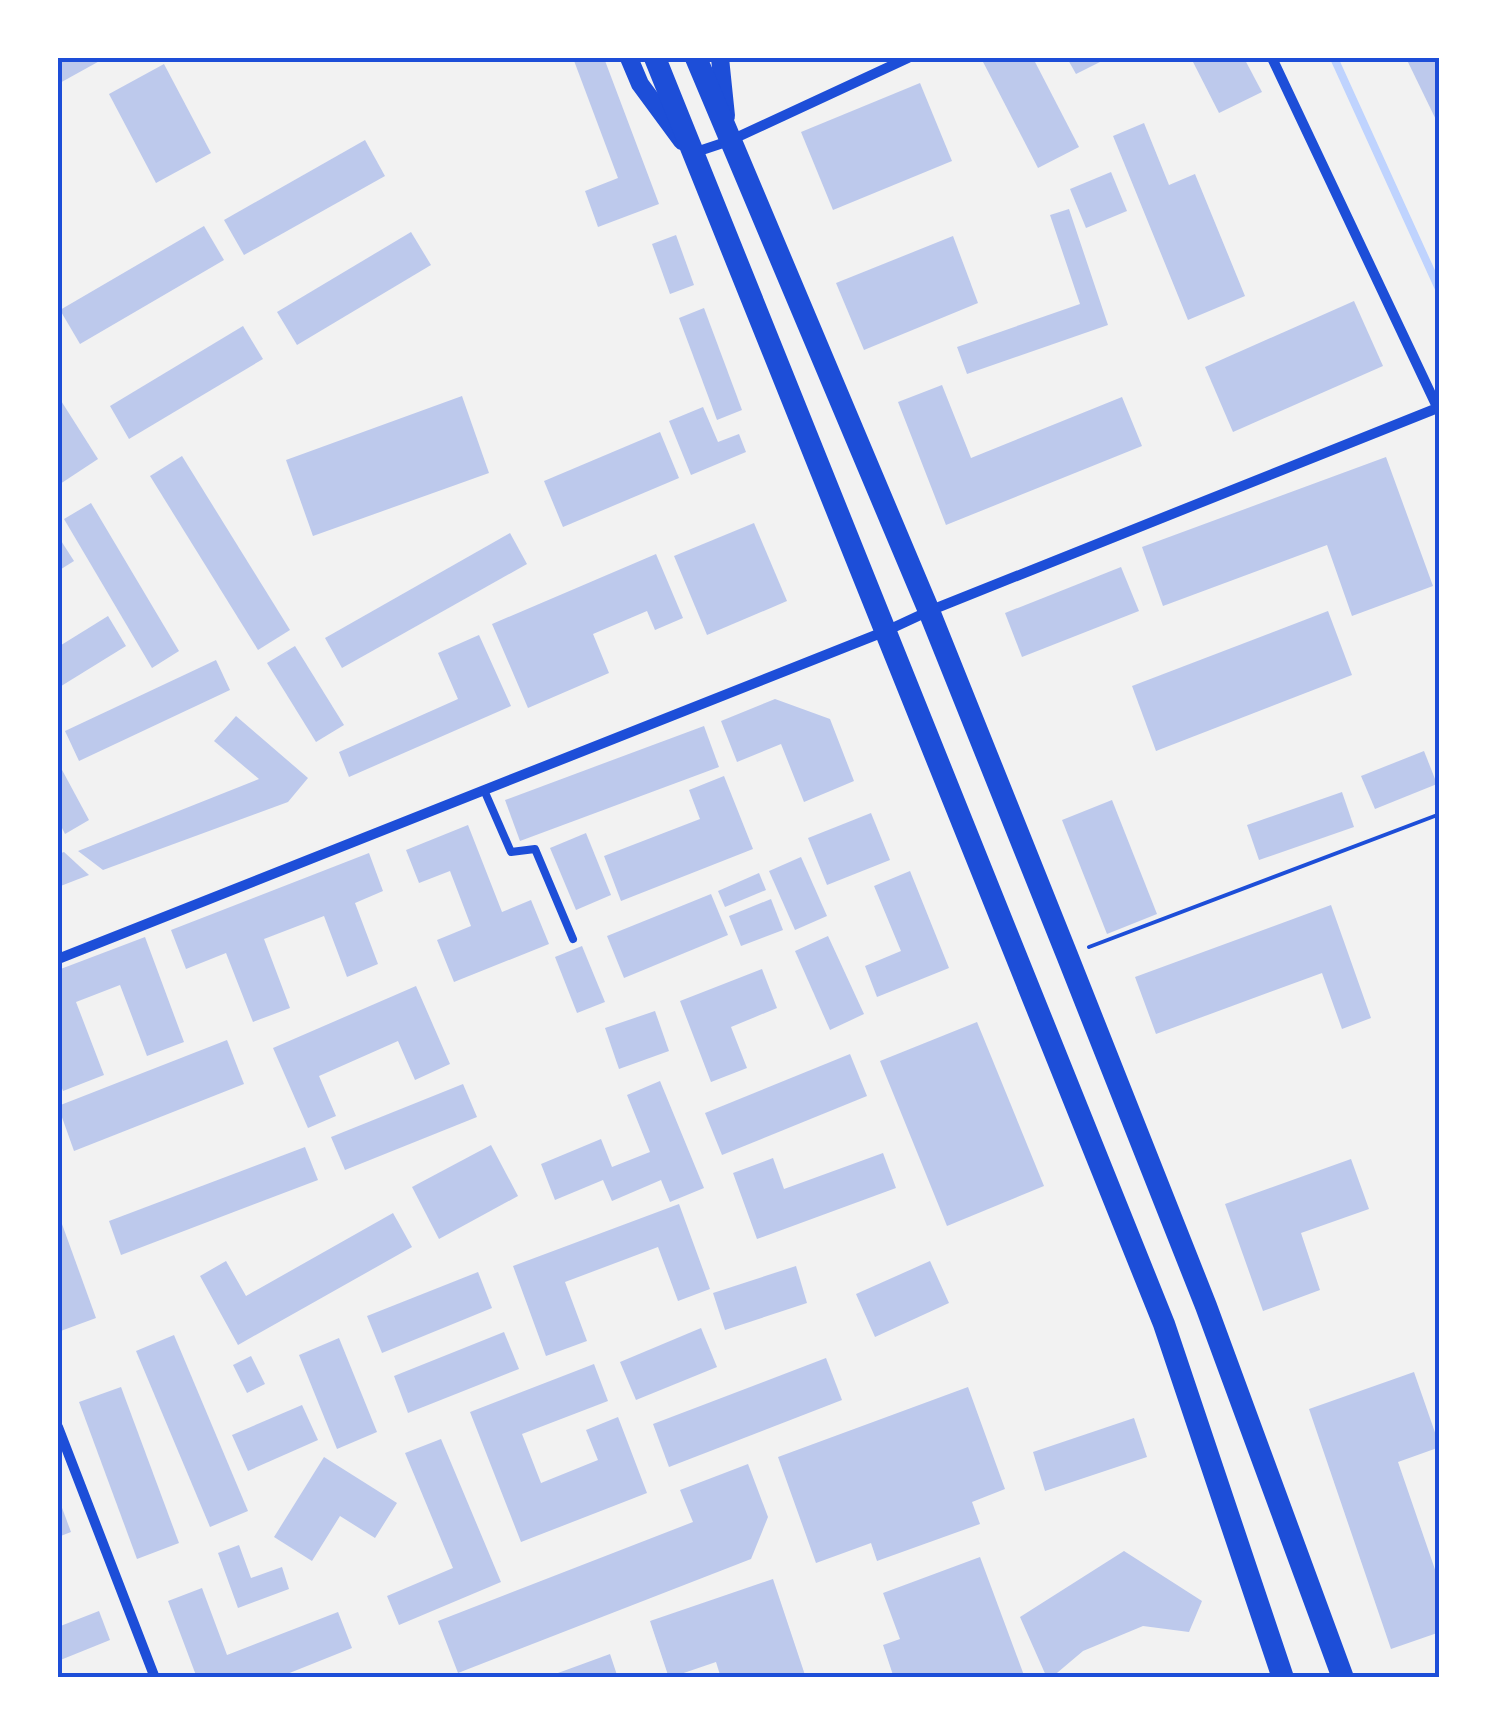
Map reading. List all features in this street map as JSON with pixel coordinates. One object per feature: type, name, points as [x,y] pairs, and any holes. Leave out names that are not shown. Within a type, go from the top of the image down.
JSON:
[{"type":"main road","points":[[655,58],[1164,1324],[1282,1678]]},
{"type":"main road","points":[[696,58],[929,611],[1067,955],[1206,1306],[1342,1678]]},
{"type":"street","points":[[629,58],[640,84],[692,153],[730,141],[908,58]]},
{"type":"street","points":[[720,58],[730,141]]},
{"type":"street","points":[[58,960],[1439,409],[1272,58]]},
{"type":"street","points":[[58,1427],[155,1678]]},
{"type":"lane","points":[[484,790],[511,852],[535,850],[573,939]]},
{"type":"path","points":[[1067,955],[1440,814]]},
{"type":"building","points":[[58,58],[105,58],[58,84]]},
{"type":"building","points":[[573,58],[604,58],[659,204],[598,227],[585,191],[618,178]]},
{"type":"building","points":[[981,58],[1033,58],[1079,147],[1038,168]]},
{"type":"building","points":[[1067,58],[1108,58],[1076,74]]},
{"type":"building","points":[[1191,58],[1244,58],[1262,92],[1219,113]]},
{"type":"building","points":[[1406,58],[1440,58],[1440,128]]},
{"type":"building","points":[[164,64],[211,153],[156,183],[109,94]]},
{"type":"building","points":[[920,83],[952,161],[833,210],[801,132]]},
{"type":"building","points":[[1144,123],[1169,185],[1195,174],[1245,296],[1188,320],[1113,136]]},
{"type":"building","points":[[365,140],[385,176],[244,255],[224,220]]},
{"type":"building","points":[[1111,172],[1127,211],[1086,228],[1070,189]]},
{"type":"building","points":[[1069,209],[1108,325],[967,374],[957,347],[1080,304],[1050,215]]},
{"type":"building","points":[[204,226],[224,260],[80,344],[60,310]]},
{"type":"building","points":[[411,232],[431,265],[297,345],[277,312]]},
{"type":"building","points":[[676,235],[694,285],[670,294],[652,244]]},
{"type":"building","points":[[953,236],[978,303],[864,350],[836,283]]},
{"type":"building","points":[[1354,301],[1383,366],[1233,432],[1205,367]]},
{"type":"building","points":[[704,308],[742,410],[717,420],[679,318]]},
{"type":"building","points":[[243,326],[263,359],[129,439],[110,406]]},
{"type":"building","points":[[942,385],[971,458],[1122,397],[1142,446],[946,525],[898,402]]},
{"type":"building","points":[[58,396],[98,459],[60,484],[58,480]]},
{"type":"building","points":[[462,396],[489,473],[313,536],[286,460]]},
{"type":"building","points":[[703,407],[718,442],[739,434],[746,452],[691,475],[669,421]]},
{"type":"building","points":[[660,432],[679,478],[563,527],[544,481]]},
{"type":"building","points":[[182,456],[290,630],[258,650],[150,476]]},
{"type":"building","points":[[1386,457],[1433,586],[1352,616],[1327,545],[1163,606],[1142,547]]},
{"type":"building","points":[[91,503],[179,651],[152,668],[64,519]]},
{"type":"building","points":[[754,523],[787,601],[707,635],[674,556]]},
{"type":"building","points":[[510,533],[527,564],[342,668],[325,638]]},
{"type":"building","points":[[58,536],[74,561],[58,571]]},
{"type":"building","points":[[656,554],[683,618],[655,630],[647,611],[593,634],[609,673],[528,708],[492,624]]},
{"type":"building","points":[[1121,567],[1139,611],[1022,657],[1005,613]]},
{"type":"building","points":[[1328,611],[1352,675],[1156,751],[1132,686]]},
{"type":"building","points":[[108,616],[126,646],[58,688],[58,647]]},
{"type":"building","points":[[479,635],[511,706],[349,777],[339,752],[458,699],[438,653]]},
{"type":"building","points":[[295,646],[344,725],[316,742],[267,663]]},
{"type":"building","points":[[216,660],[230,690],[79,761],[65,731]]},
{"type":"building","points":[[775,699],[830,719],[854,781],[804,802],[781,744],[737,762],[721,721]]},
{"type":"building","points":[[236,716],[308,778],[288,802],[103,870],[78,851],[259,779],[214,741]]},
{"type":"building","points":[[704,726],[719,767],[520,841],[505,800]]},
{"type":"building","points":[[1424,751],[1437,784],[1375,809],[1361,776]]},
{"type":"building","points":[[61,768],[89,820],[65,834],[58,820]]},
{"type":"building","points":[[724,776],[753,849],[621,901],[604,856],[700,819],[689,790]]},
{"type":"building","points":[[1342,792],[1354,827],[1259,860],[1247,825]]},
{"type":"building","points":[[1112,800],[1157,914],[1107,934],[1062,820]]},
{"type":"building","points":[[871,813],[890,860],[827,885],[808,838]]},
{"type":"building","points":[[468,825],[502,912],[531,900],[549,944],[454,982],[437,940],[471,926],[450,871],[419,883],[406,850]]},
{"type":"building","points":[[586,833],[611,895],[576,910],[550,848]]},
{"type":"building","points":[[64,852],[89,875],[58,887],[58,854]]},
{"type":"building","points":[[369,853],[383,891],[355,903],[378,964],[347,977],[324,916],[264,939],[290,1008],[253,1022],[226,953],[186,969],[171,930]]},
{"type":"building","points":[[801,857],[827,916],[795,930],[769,871]]},
{"type":"building","points":[[910,871],[949,968],[877,997],[865,966],[901,951],[874,886]]},
{"type":"building","points":[[759,873],[766,890],[725,907],[718,891]]},
{"type":"building","points":[[711,894],[728,935],[624,978],[607,936]]},
{"type":"building","points":[[771,899],[783,930],[741,946],[729,916]]},
{"type":"building","points":[[1331,905],[1371,1018],[1342,1029],[1322,973],[1156,1034],[1135,977]]},
{"type":"building","points":[[828,936],[864,1014],[830,1030],[795,951]]},
{"type":"building","points":[[145,937],[184,1042],[147,1056],[120,985],[76,1002],[104,1075],[63,1091],[58,1077],[58,970]]},
{"type":"building","points":[[582,946],[605,1002],[577,1013],[555,957]]},
{"type":"building","points":[[762,969],[777,1008],[731,1027],[747,1068],[711,1082],[680,1001]]},
{"type":"building","points":[[416,986],[450,1064],[415,1080],[398,1041],[319,1076],[336,1116],[308,1128],[273,1048]]},
{"type":"building","points":[[655,1011],[669,1051],[619,1069],[605,1028]]},
{"type":"building","points":[[977,1022],[1044,1186],[947,1226],[880,1061]]},
{"type":"building","points":[[227,1040],[244,1084],[74,1151],[58,1106]]},
{"type":"building","points":[[850,1054],[867,1096],[722,1155],[705,1113]]},
{"type":"building","points":[[660,1081],[704,1188],[670,1202],[661,1180],[612,1201],[603,1180],[555,1200],[541,1164],[601,1139],[612,1167],[650,1152],[627,1095]]},
{"type":"building","points":[[463,1084],[477,1117],[345,1170],[331,1137]]},
{"type":"building","points":[[491,1145],[518,1196],[439,1239],[412,1187]]},
{"type":"building","points":[[305,1147],[318,1180],[121,1255],[109,1221]]},
{"type":"building","points":[[883,1153],[896,1188],[757,1239],[733,1173],[773,1158],[784,1189]]},
{"type":"building","points":[[1351,1159],[1369,1209],[1301,1233],[1320,1290],[1263,1311],[1225,1204]]},
{"type":"building","points":[[679,1204],[710,1289],[678,1301],[658,1247],[565,1282],[587,1341],[546,1356],[513,1266]]},
{"type":"building","points":[[58,1213],[96,1318],[58,1332]]},
{"type":"building","points":[[393,1213],[412,1247],[238,1345],[200,1276],[226,1261],[246,1296]]},
{"type":"building","points":[[930,1261],[949,1303],[875,1337],[856,1294]]},
{"type":"building","points":[[796,1266],[807,1303],[725,1330],[713,1293]]},
{"type":"building","points":[[478,1272],[492,1308],[382,1353],[367,1316]]},
{"type":"building","points":[[701,1328],[717,1367],[636,1400],[620,1362]]},
{"type":"building","points":[[504,1332],[519,1369],[408,1413],[394,1376]]},
{"type":"building","points":[[174,1335],[248,1511],[210,1527],[136,1351]]},
{"type":"building","points":[[339,1338],[377,1432],[337,1449],[299,1355]]},
{"type":"building","points":[[251,1356],[265,1384],[247,1393],[233,1365]]},
{"type":"building","points":[[826,1358],[842,1400],[669,1467],[653,1424]]},
{"type":"building","points":[[594,1364],[608,1401],[522,1434],[541,1483],[598,1460],[586,1430],[618,1417],[647,1493],[521,1542],[470,1412]]},
{"type":"building","points":[[1414,1372],[1440,1447],[1398,1462],[1440,1584],[1440,1632],[1391,1649],[1309,1409]]},
{"type":"building","points":[[121,1387],[179,1543],[137,1559],[79,1402]]},
{"type":"building","points":[[968,1387],[1005,1489],[972,1502],[980,1524],[877,1561],[871,1543],[816,1563],[778,1457]]},
{"type":"building","points":[[302,1405],[318,1440],[248,1471],[232,1435]]},
{"type":"building","points":[[1134,1418],[1147,1457],[1045,1491],[1033,1452]]},
{"type":"building","points":[[441,1439],[501,1582],[399,1625],[387,1596],[453,1568],[405,1453]]},
{"type":"building","points":[[324,1457],[397,1503],[375,1538],[340,1516],[312,1561],[274,1537]]},
{"type":"building","points":[[748,1464],[768,1517],[751,1559],[458,1673],[438,1621],[693,1522],[680,1490]]},
{"type":"building","points":[[58,1497],[71,1532],[58,1537]]},
{"type":"building","points":[[239,1545],[251,1578],[282,1567],[289,1589],[238,1608],[218,1553]]},
{"type":"building","points":[[1124,1551],[1202,1601],[1189,1632],[1143,1626],[1083,1651],[1047,1678],[1020,1617]]},
{"type":"building","points":[[980,1557],[1025,1678],[894,1678],[883,1645],[900,1639],[883,1593]]},
{"type":"building","points":[[773,1579],[806,1678],[721,1678],[716,1662],[669,1678],[650,1621]]},
{"type":"building","points":[[202,1588],[227,1655],[338,1612],[352,1648],[277,1678],[197,1678],[168,1601]]},
{"type":"building","points":[[99,1611],[110,1640],[58,1661],[58,1627]]},
{"type":"building","points":[[610,1654],[618,1678],[547,1678],[547,1677]]},
{"type":"waterway","points":[[1334,58],[1440,291]]}]
